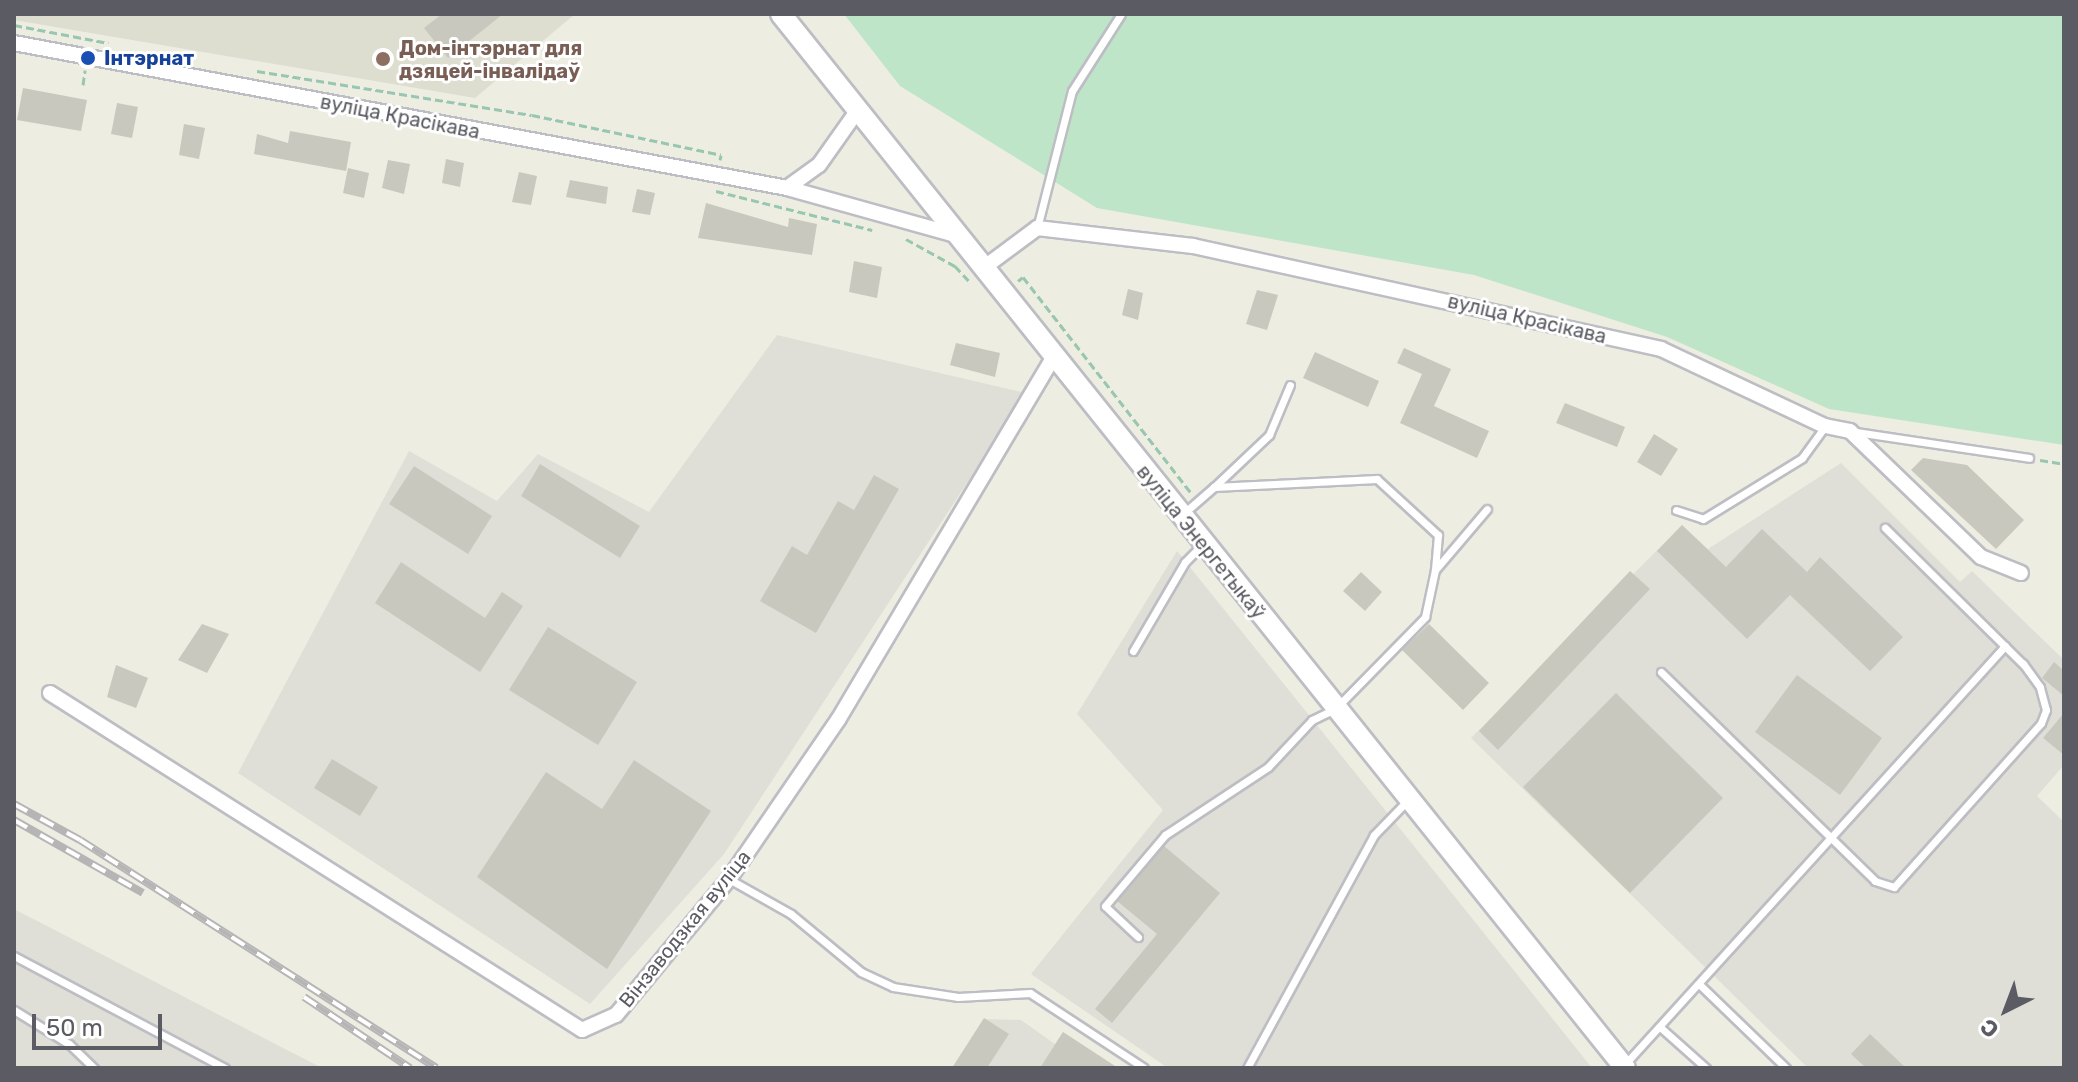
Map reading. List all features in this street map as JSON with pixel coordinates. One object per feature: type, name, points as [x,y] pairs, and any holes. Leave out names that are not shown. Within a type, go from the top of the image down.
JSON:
[{"type":"main road","name":"вуліца Энергетыкаў","points":[[781,14],[955,235],[978,277],[1003,295],[1053,358],[1188,510],[1203,544],[1624,1066]]},
{"type":"street","name":"вуліца Красікава","points":[[14,43],[787,188],[955,235]]},
{"type":"street","points":[[787,188],[819,165],[858,110]]},
{"type":"street","points":[[978,277],[1037,228]]},
{"type":"street","name":"вуліца Красікава","points":[[1037,228],[1193,246],[1661,349],[1825,426],[1850,431]]},
{"type":"street","name":"Вінзаводзкая вуліца","points":[[50,693],[582,1030],[616,1015],[729,879],[838,720],[1053,358]]},
{"type":"street","points":[[1850,431],[1981,557],[2021,573]]},
{"type":"lane","points":[[1037,228],[1072,91],[1121,14]]},
{"type":"lane","points":[[1188,510],[1269,435],[1290,385]]},
{"type":"lane","points":[[1676,510],[1703,519],[1802,458],[1825,426]]},
{"type":"lane","points":[[1850,431],[2029,458]]},
{"type":"lane","points":[[1138,937],[1105,906],[1165,835],[1268,767],[1312,720],[1335,709],[1425,617],[1435,570],[1438,535],[1377,479],[1214,487]]},
{"type":"lane","points":[[1435,570],[1487,509]]},
{"type":"lane","points":[[1661,672],[1875,881],[1894,887],[2041,723],[2046,710],[2040,687],[2005,646],[1885,528]]},
{"type":"lane","points":[[1133,651],[1185,562],[1203,544]]},
{"type":"lane","points":[[1624,1066],[2005,646]]},
{"type":"lane","points":[[1247,1068],[1374,835],[1409,800]]},
{"type":"lane","points":[[729,879],[791,914],[861,972],[893,987],[958,997],[1030,993],[1144,1068]]},
{"type":"lane","points":[[14,956],[225,1068]]},
{"type":"lane","points":[[1699,984],[1786,1068]]},
{"type":"lane","points":[[14,1010],[69,1044],[94,1068]]},
{"type":"lane","points":[[1660,1027],[1706,1068]]},
{"type":"path","points":[[14,25],[120,45]]},
{"type":"path","points":[[242,69],[532,115],[721,155],[715,195],[886,233]]},
{"type":"path","points":[[902,236],[978,277]]},
{"type":"path","points":[[1003,295],[1023,277],[1186,482],[1188,510]]},
{"type":"path","points":[[2029,458],[2064,464]]},
{"type":"shaded area","name":"Дом-інтэрнат для дзяцей-інвалідаў","points":[[14,14],[575,14],[475,98],[14,20]]},
{"type":"shaded area","points":[[777,335],[1026,393],[724,854],[590,1004],[238,773],[409,451],[497,501],[538,454],[649,512]]},
{"type":"shaded area","points":[[1841,463],[1960,582],[1972,571],[2064,660],[2064,765],[2037,796],[2064,822],[2064,1068],[1808,1068],[1471,738],[1682,525],[1708,549]]},
{"type":"shaded area","points":[[1177,551],[1592,1068],[1168,1068],[1031,974],[1163,810],[1077,714]]},
{"type":"shaded area","points":[[14,909],[322,1068],[14,1068]]},
{"type":"shaded area","points":[[984,1019],[1021,1020],[1055,1044],[1063,1032],[1118,1068],[952,1068]]},
{"type":"green space","points":[[844,14],[2064,14],[2064,445],[1829,409],[1667,337],[1474,275],[1097,208],[900,86]]},
{"type":"building","points":[[442,14],[503,14],[448,58],[424,28]]},
{"type":"building","points":[[23,88],[87,100],[81,131],[17,120]]},
{"type":"building","points":[[117,103],[138,107],[132,138],[111,134]]},
{"type":"building","points":[[184,124],[205,128],[199,159],[179,155]]},
{"type":"building","points":[[290,131],[351,142],[346,171],[254,154],[257,134],[288,143]]},
{"type":"building","points":[[446,159],[464,163],[460,187],[442,183]]},
{"type":"building","points":[[388,160],[410,164],[404,194],[382,188]]},
{"type":"building","points":[[348,168],[369,173],[364,198],[343,193]]},
{"type":"building","points":[[519,172],[537,176],[531,205],[512,202]]},
{"type":"building","points":[[570,180],[608,187],[606,204],[566,197]]},
{"type":"building","points":[[637,189],[655,193],[650,215],[632,212]]},
{"type":"building","points":[[706,203],[788,227],[789,218],[817,224],[812,255],[698,238]]},
{"type":"building","points":[[854,261],[882,267],[877,298],[849,292]]},
{"type":"building","points":[[1128,289],[1143,293],[1138,320],[1122,315]]},
{"type":"building","points":[[1257,290],[1278,295],[1267,330],[1246,324]]},
{"type":"building","points":[[956,343],[1000,353],[995,377],[950,365]]},
{"type":"building","points":[[1404,348],[1451,369],[1434,406],[1489,431],[1477,458],[1400,423],[1422,374],[1397,363]]},
{"type":"building","points":[[1315,352],[1379,381],[1368,407],[1303,378]]},
{"type":"building","points":[[1565,403],[1625,427],[1617,447],[1556,423]]},
{"type":"building","points":[[1654,434],[1678,449],[1661,476],[1637,462]]},
{"type":"building","points":[[1923,458],[1967,465],[2024,520],[1996,549],[1911,470]]},
{"type":"building","points":[[540,464],[640,526],[620,558],[521,496]]},
{"type":"building","points":[[414,466],[492,516],[468,554],[389,504]]},
{"type":"building","points":[[874,475],[899,489],[816,633],[760,601],[792,546],[807,555],[838,501],[854,510]]},
{"type":"building","points":[[1682,525],[1726,567],[1762,529],[1807,572],[1820,557],[1903,637],[1870,671],[1790,595],[1747,639],[1657,551]]},
{"type":"building","points":[[401,562],[485,618],[502,592],[523,606],[480,672],[375,603]]},
{"type":"building","points":[[1630,571],[1650,589],[1498,750],[1479,731]]},
{"type":"building","points":[[1361,572],[1382,592],[1365,611],[1343,591]]},
{"type":"building","points":[[202,624],[229,634],[207,673],[178,660]]},
{"type":"building","points":[[1429,624],[1489,683],[1463,710],[1402,650]]},
{"type":"building","points":[[548,627],[637,682],[598,745],[509,690]]},
{"type":"building","points":[[2054,662],[2064,671],[2064,696],[2042,678]]},
{"type":"building","points":[[116,665],[148,678],[136,708],[107,697]]},
{"type":"building","points":[[1797,675],[1882,738],[1840,795],[1755,732]]},
{"type":"building","points":[[1616,693],[1723,798],[1630,893],[1523,787]]},
{"type":"building","points":[[2064,713],[2064,755],[2043,738]]},
{"type":"building","points":[[332,759],[378,787],[360,816],[314,788]]},
{"type":"building","points":[[634,760],[711,811],[607,969],[477,877],[546,772],[602,809]]},
{"type":"building","points":[[1164,846],[1220,893],[1112,1023],[1095,1009],[1157,934],[1117,901]]},
{"type":"building","points":[[984,1018],[1009,1034],[987,1068],[952,1068]]},
{"type":"building","points":[[1063,1032],[1118,1068],[1040,1068]]},
{"type":"building","points":[[1870,1034],[1906,1068],[1866,1068],[1851,1054]]},
{"type":"railway","points":[[14,804],[80,840],[436,1068]]},
{"type":"railway","points":[[14,820],[143,893]]},
{"type":"railway","points":[[304,997],[410,1068]]},
{"type":"place","name":"Інтэрнат","points":[[88,58]]},
{"type":"place","name":"Дом-інтэрнат для дзяцей-інвалідаў","points":[[383,59]]}]
